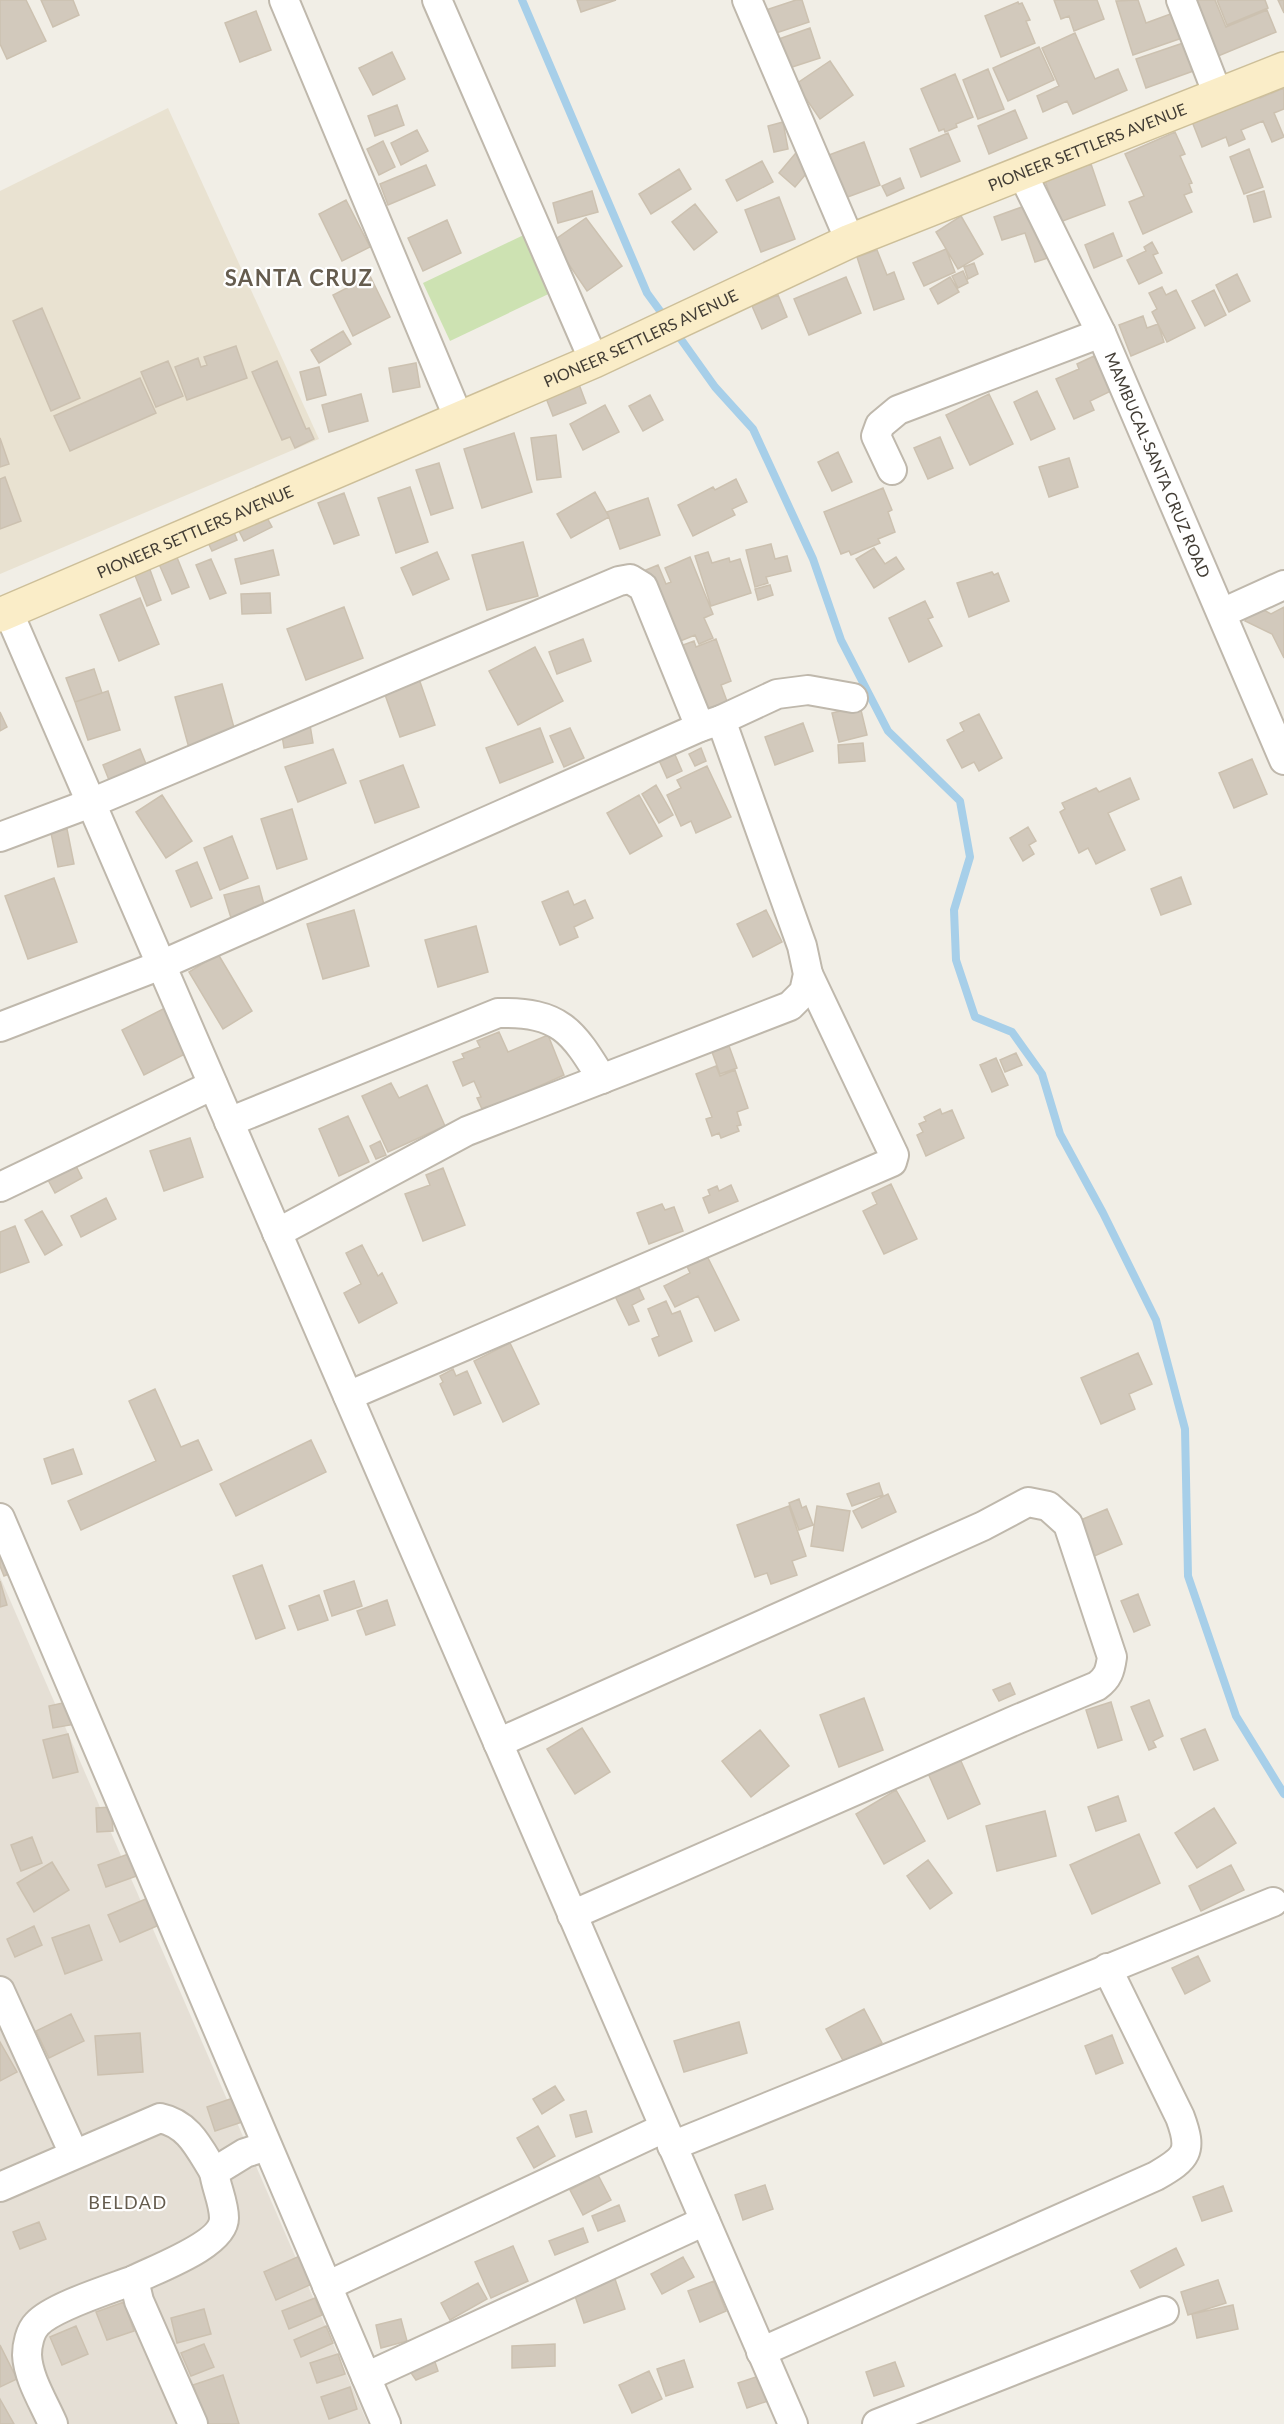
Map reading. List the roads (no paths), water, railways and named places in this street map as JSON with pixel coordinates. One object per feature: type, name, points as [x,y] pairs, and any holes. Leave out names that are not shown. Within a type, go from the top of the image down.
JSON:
[{"type":"street","points":[[284,0],[459,419]]},
{"type":"street","points":[[437,0],[594,361]]},
{"type":"street","points":[[747,0],[850,241]]},
{"type":"street","points":[[1181,0],[1218,95]]},
{"type":"street","name":"PIONEER SETTLERS AVENUE","points":[[4,613],[594,361],[850,241],[1284,69]]},
{"type":"street","name":"MAMBUCAL-SANTA CRUZ ROAD","points":[[1022,174],[1101,333],[1284,760]]},
{"type":"street","points":[[892,470],[876,436],[880,425],[898,410],[1101,333]]},
{"type":"street","points":[[0,837],[91,803],[619,581],[630,579],[643,587],[710,723],[802,946],[808,974],[894,1155],[892,1162],[348,1396]]},
{"type":"street","points":[[1222,613],[1284,585]]},
{"type":"street","points":[[4,613],[91,803],[793,2424]]},
{"type":"street","points":[[0,1027],[161,965],[777,694],[808,690],[853,698]]},
{"type":"street","points":[[277,1233],[467,1131],[790,1006],[804,992],[808,974]]},
{"type":"street","points":[[229,1122],[498,1013],[524,1013],[547,1019],[565,1028],[578,1040],[602,1079]]},
{"type":"street","points":[[0,1187],[213,1085]]},
{"type":"street","points":[[498,1743],[972,1531],[1028,1502],[1048,1506],[1068,1524],[1112,1657],[1106,1680],[1097,1686],[1007,1723],[572,1915]]},
{"type":"street","points":[[0,1518],[386,2424]]},
{"type":"street","points":[[327,2286],[668,2137],[1273,1902]]},
{"type":"street","points":[[761,2352],[1156,2176],[1174,2166],[1186,2153],[1188,2138],[1180,2117],[1107,1968]]},
{"type":"street","points":[[0,1991],[74,2154]]},
{"type":"street","points":[[0,2187],[160,2118],[172,2121],[184,2128],[192,2136],[214,2172],[224,2219],[222,2228],[202,2247],[134,2280],[49,2315],[36,2324],[29,2339],[27,2354],[31,2372],[53,2424]]},
{"type":"street","points":[[214,2172],[245,2153],[267,2146]]},
{"type":"street","points":[[366,2377],[705,2221]]},
{"type":"street","points":[[134,2280],[139,2301],[193,2424]]},
{"type":"street","points":[[877,2424],[1164,2311]]},
{"type":"waterway","points":[[522,0],[647,293],[666,319]]},
{"type":"waterway","points":[[675,331],[715,387],[753,429],[813,559],[841,640],[888,731],[960,801],[970,857],[954,910],[956,960],[975,1017],[1012,1032],[1042,1074],[1060,1134],[1103,1213],[1156,1320],[1185,1429],[1188,1576],[1236,1716],[1284,1794]]},
{"type":"district","name":"SANTA CRUZ","points":[[299,278]]},
{"type":"district","name":"BELDAD","points":[[128,2203]]}]
